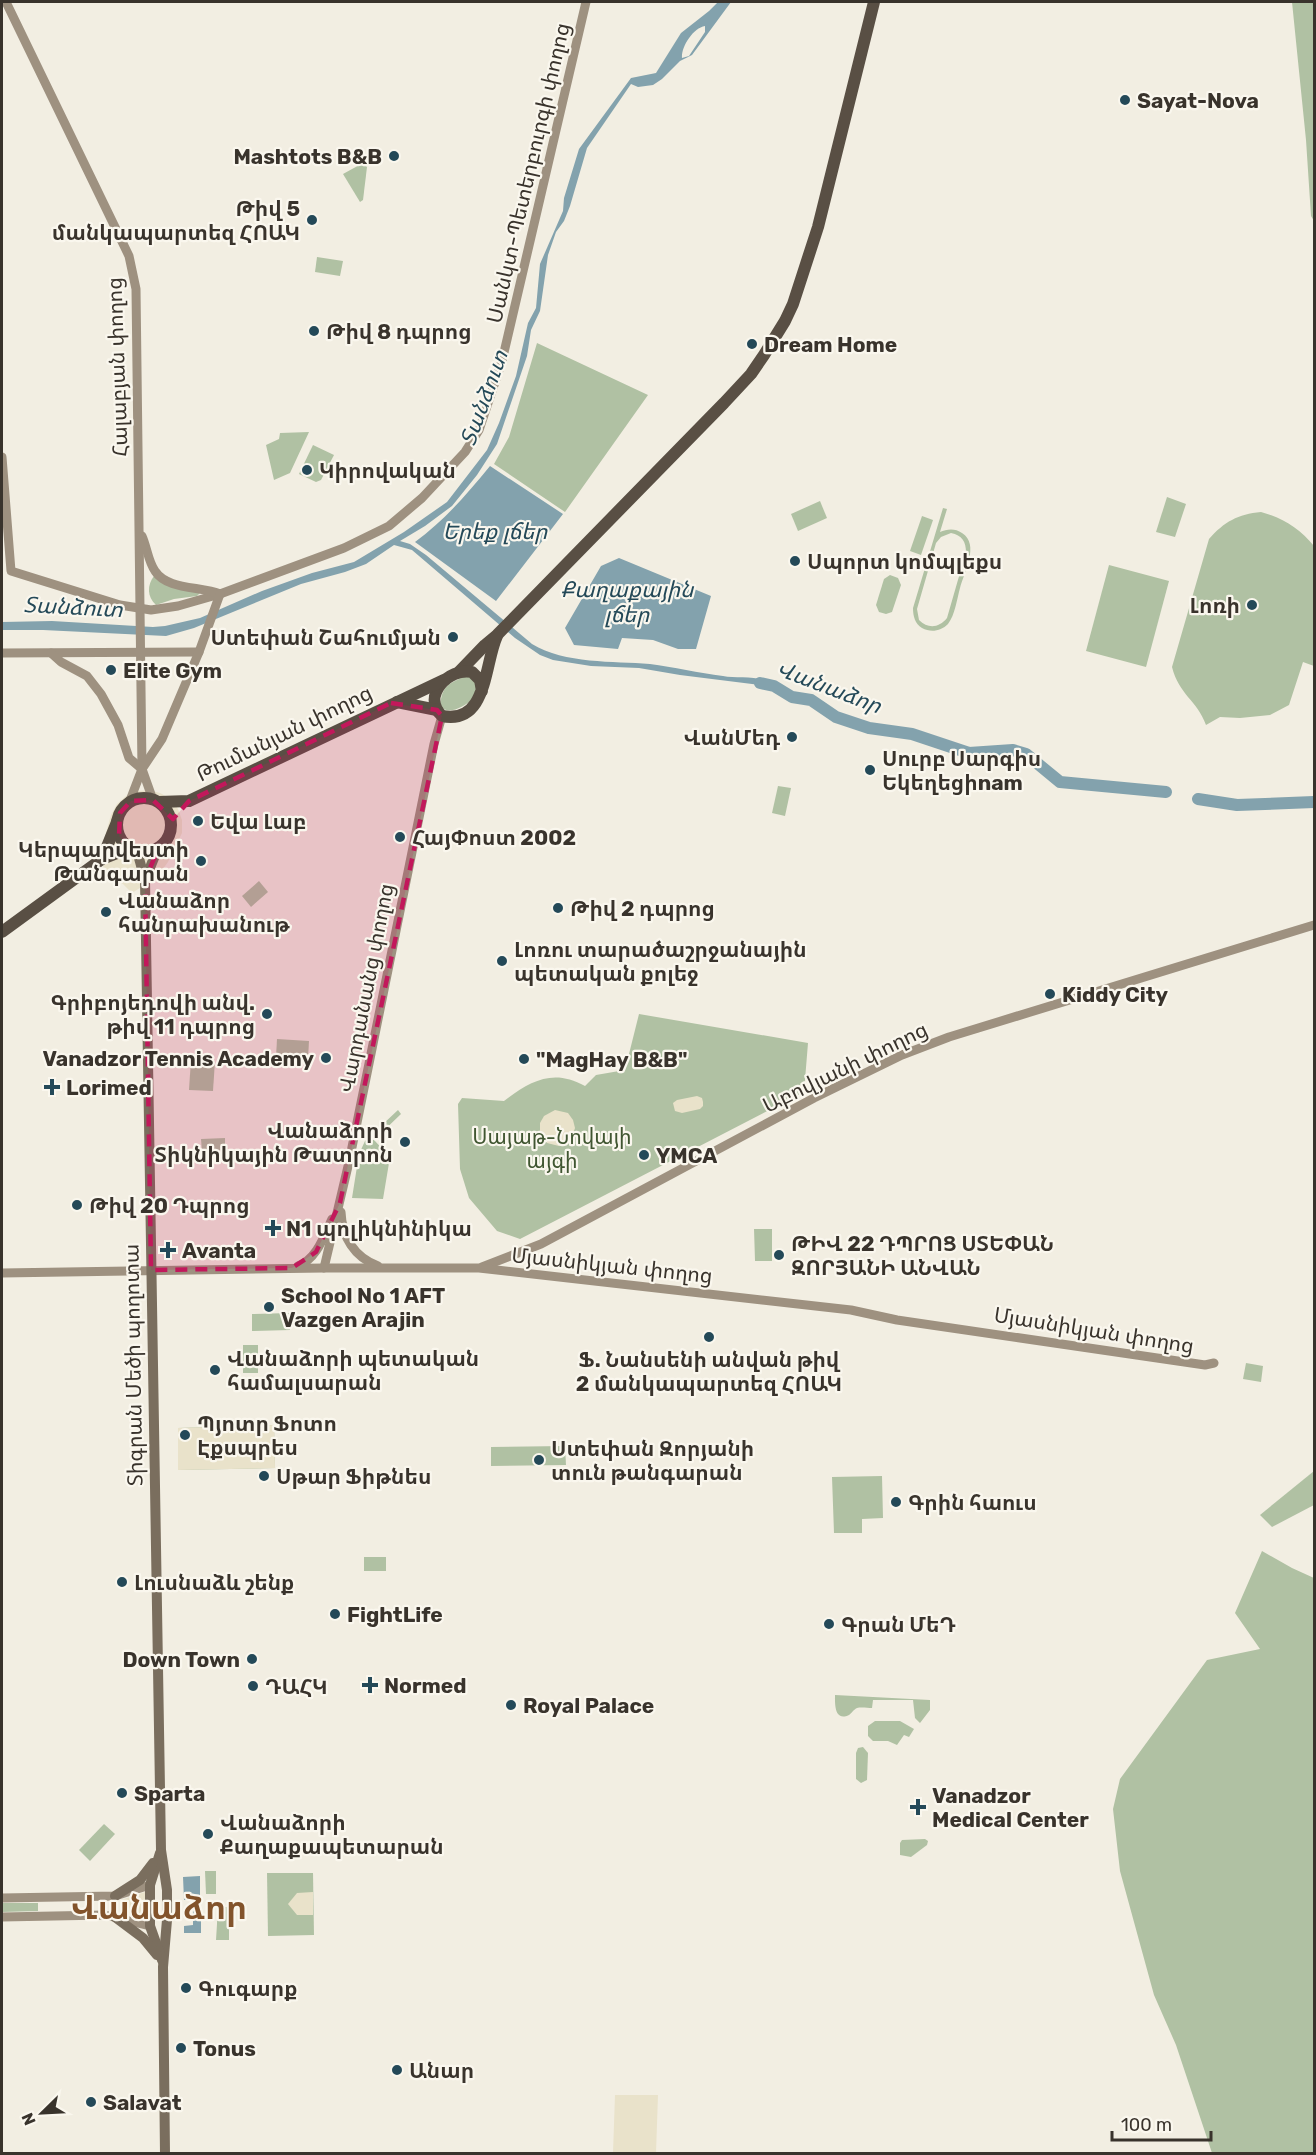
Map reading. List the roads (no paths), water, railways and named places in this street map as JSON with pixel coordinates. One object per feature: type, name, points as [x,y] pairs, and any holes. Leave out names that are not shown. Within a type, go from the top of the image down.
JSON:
[{"type":"highway","points":[[440,713],[436,697],[444,680],[459,672],[498,635],[751,374],[785,321],[818,227],[874,2]]},
{"type":"highway","points":[[397,702],[454,717],[468,712],[479,699],[492,646],[498,635]]},
{"type":"highway","points":[[459,672],[472,672],[480,680],[482,691]]},
{"type":"highway","name":"Թումանյան փողոց","points":[[189,801],[444,680]]},
{"type":"highway","points":[[102,859],[120,813],[129,803],[138,799],[189,801]]},
{"type":"highway","points":[[2,932],[102,859],[133,850],[145,852],[158,848],[169,837],[171,822],[167,811],[156,801]]},
{"type":"highway","points":[[171,822],[189,801]]},
{"type":"highway","points":[[117,821],[120,836],[133,850]]},
{"type":"main road","name":"Տիգրան Մեծի պողոտա","points":[[145,880],[158,848]]},
{"type":"main road","name":"Տիգրան Մեծի պողոտա","points":[[133,850],[145,880],[161,1850],[167,1890],[163,1962],[165,2154]]},
{"type":"main road","name":"Տիգրան Մեծի պողոտա","points":[[161,1850],[150,1885],[150,1926],[163,1962]]},
{"type":"main road","points":[[115,1896],[140,1880],[161,1850]]},
{"type":"main road","points":[[150,1885],[161,1882],[167,1890]]},
{"type":"main road","points":[[115,1917],[143,1938],[163,1962]]},
{"type":"main road","points":[[150,1926],[160,1929],[166,1925],[167,1920]]},
{"type":"street","name":"Հալաբյան փողոց","points":[[6,2],[129,256],[136,289],[142,769]]},
{"type":"street","name":"Սանկտ-Պետերբուրգի փողոց","points":[[2,457],[11,572],[139,609],[151,610],[178,606],[220,594],[344,548],[385,528],[404,514],[465,452],[479,430],[502,361],[586,2]]},
{"type":"street","points":[[129,803],[142,769],[162,739],[205,637],[220,594],[208,589],[177,585],[160,577],[153,569],[140,532]]},
{"type":"street","points":[[2,653],[199,652]]},
{"type":"street","points":[[51,653],[61,662],[87,676],[101,694],[118,725],[129,758],[142,769],[156,801]]},
{"type":"street","name":"Վարդանանց փողոց","points":[[324,1268],[340,1203],[440,713]]},
{"type":"street","name":"Աբովյանի փողոց","points":[[479,1268],[542,1244],[814,1098],[902,1055],[949,1036],[1314,924]]},
{"type":"street","points":[[340,1203],[341,1222],[351,1246],[369,1263],[383,1268]]},
{"type":"street","points":[[292,1268],[310,1260],[340,1203]]},
{"type":"street","name":"Մյասնիկյան փողոց","points":[[2,1273],[292,1268],[479,1268],[808,1304],[1102,1351],[1205,1365],[1214,1364]]},
{"type":"street","points":[[2,1899],[115,1896],[150,1885]]},
{"type":"street","points":[[2,1917],[105,1915],[150,1926]]},
{"type":"water","points":[[718,2],[731,2],[692,55],[680,61],[653,85],[638,87],[631,84],[587,148],[570,206],[564,221],[556,232],[548,255],[540,311],[531,330],[527,356],[497,444],[477,475],[452,506],[400,541],[410,544],[426,555],[532,644],[545,650],[574,658],[650,664],[723,676],[765,680],[776,687],[639,668],[591,666],[553,660],[540,655],[515,638],[412,550],[394,545],[366,564],[301,584],[194,628],[166,636],[2,630],[2,622],[52,621],[153,627],[200,618],[262,591],[312,573],[354,562],[404,532],[447,502],[487,450],[499,423],[516,376],[528,323],[536,308],[540,264],[563,211],[564,198],[579,149],[631,78],[656,73],[681,33]],"holes":[[[705,26],[705,32],[689,56],[682,58],[683,49],[692,34]]]},
{"type":"water","name":"Երեք լճեր","points":[[490,466],[563,514],[496,601],[415,542],[446,516]]},
{"type":"water","name":"Քաղաքային լճեր","points":[[619,558],[711,596],[696,649],[678,649],[653,640],[622,638],[618,649],[574,645],[565,628],[601,566]]},
{"type":"water","points":[[200,1876],[200,1895],[190,1896],[189,1900],[184,1900],[183,1877]]},
{"type":"water","points":[[195,1908],[201,1908],[201,1933],[184,1933],[184,1926],[193,1925]]},
{"type":"waterway","name":"Վանաձոր","points":[[760,683],[774,686],[792,697],[811,700],[836,717],[869,728],[912,734],[969,753],[1013,750],[1026,754],[1060,782],[1166,792]]},
{"type":"waterway","name":"Վանաձոր","points":[[1198,799],[1237,805],[1314,802]]},
{"type":"place","name":"Sayat-Nova","points":[[1125,100]]},
{"type":"place","name":"Mashtots B&B","points":[[394,156]]},
{"type":"place","name":"Թիվ 5 մանկապարտեզ ՀՈԱԿ","points":[[312,220]]},
{"type":"place","name":"Թիվ 8 դպրոց","points":[[314,331]]},
{"type":"place","name":"Dream Home","points":[[752,344]]},
{"type":"place","name":"Կիրովական","points":[[307,470]]},
{"type":"place","name":"Սպորտ կոմպլեքս","points":[[795,561]]},
{"type":"place","name":"Լոռի","points":[[1252,605]]},
{"type":"place","name":"Ստեփան Շահումյան","points":[[453,637]]},
{"type":"place","name":"Elite Gym","points":[[111,670]]},
{"type":"place","name":"ՎանՄեդ","points":[[792,737]]},
{"type":"place","name":"Սուրբ Սարգիս Եկեղեցիnam","points":[[870,770]]},
{"type":"place","name":"Եվա Լաբ","points":[[198,821]]},
{"type":"place","name":"ՀայՓոստ 2002","points":[[400,837]]},
{"type":"place","name":"Կերպարվեստի Թանգարան","points":[[201,861]]},
{"type":"place","name":"Թիվ 2 դպրոց","points":[[558,908]]},
{"type":"place","name":"Վանաձոր հանրախանութ","points":[[106,912]]},
{"type":"place","name":"Լոռու տարածաշրջանային պետական քոլեջ","points":[[502,961]]},
{"type":"place","name":"Kiddy City","points":[[1050,994]]},
{"type":"place","name":"Գրիբոյեդովի անվ. թիվ 11 դպրոց","points":[[267,1014]]},
{"type":"place","name":"Vanadzor Tennis Academy","points":[[326,1058]]},
{"type":"place","name":"\"MagHay B&B\"","points":[[524,1059]]},
{"type":"place","name":"Lorimed","points":[[52,1087]]},
{"type":"place","name":"Վանաձորի Տիկնիկային Թատրոն","points":[[405,1142]]},
{"type":"place","name":"YMCA","points":[[644,1155]]},
{"type":"place","name":"Թիվ 20 Դպրոց","points":[[77,1205]]},
{"type":"place","name":"N1 պոլիկնինիկա","points":[[273,1228]]},
{"type":"place","name":"Avanta","points":[[168,1250]]},
{"type":"place","name":"ԹԻՎ 22 ԴՊՐՈՑ ՍՏԵՓԱՆ ԶՈՐՅԱՆԻ ԱՆՎԱՆ","points":[[779,1255]]},
{"type":"place","name":"School No 1 AFT Vazgen Arajin","points":[[269,1307]]},
{"type":"place","name":"Ֆ. Նանսենի անվան թիվ 2 մանկապարտեզ ՀՈԱԿ","points":[[709,1337]]},
{"type":"place","name":"Վանաձորի պետական համալսարան","points":[[215,1370]]},
{"type":"place","name":"Պյոտր Ֆոտո Էքսպրես","points":[[185,1435]]},
{"type":"place","name":"Ստեփան Զորյանի տուն թանգարան","points":[[539,1460]]},
{"type":"place","name":"Սթար Ֆիթնես","points":[[264,1476]]},
{"type":"place","name":"Գրին հաուս","points":[[896,1502]]},
{"type":"place","name":"Լուսնաձև շենք","points":[[122,1582]]},
{"type":"place","name":"FightLife","points":[[335,1614]]},
{"type":"place","name":"Գրան ՄեԴ","points":[[829,1624]]},
{"type":"place","name":"Down Town","points":[[252,1659]]},
{"type":"place","name":"Normed","points":[[370,1685]]},
{"type":"place","name":"ԴԱՀԿ","points":[[253,1686]]},
{"type":"place","name":"Royal Palace","points":[[511,1705]]},
{"type":"place","name":"Sparta","points":[[122,1793]]},
{"type":"place","name":"Vanadzor Medical Center","points":[[918,1807]]},
{"type":"place","name":"Վանաձորի Քաղաքապետարան","points":[[208,1834]]},
{"type":"place","name":"Գուգարք","points":[[186,1988]]},
{"type":"place","name":"Tonus","points":[[181,2048]]},
{"type":"place","name":"Անար","points":[[397,2070]]},
{"type":"place","name":"Salavat","points":[[91,2102]]},
{"type":"district","name":"Վանաձոր","points":[[159,1907]]},
{"type":"water label","name":"Տանձուտ","points":[[484,398]]},
{"type":"water label","name":"Տանձուտ","points":[[73,607]]},
{"type":"park label","name":"Սայաթ-Նովայի այգի","points":[[552,1148]]}]
